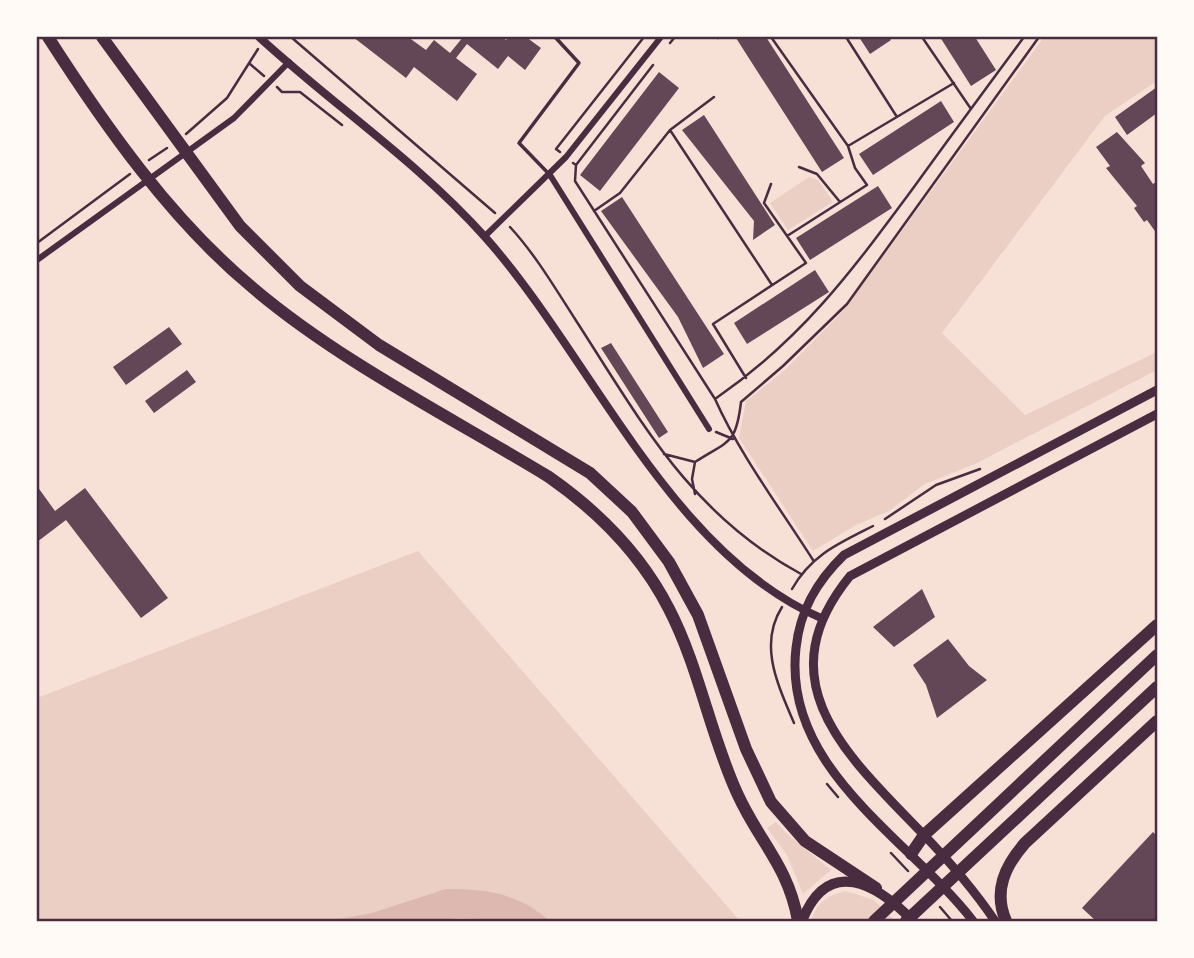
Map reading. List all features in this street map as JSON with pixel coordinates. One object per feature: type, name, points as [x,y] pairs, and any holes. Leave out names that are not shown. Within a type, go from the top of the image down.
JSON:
[{"type":"highway","points":[[48,37],[171,206],[224,262],[276,307],[331,345],[575,495],[618,535],[638,559],[670,610],[735,789],[756,830],[783,870],[800,921]]},
{"type":"highway","points":[[102,37],[205,180],[265,254],[338,316],[399,358],[590,473],[632,512],[668,562],[698,615],[755,771],[771,802],[805,841],[876,888],[913,921]]},
{"type":"highway","points":[[911,855],[923,835],[1157,625]]},
{"type":"highway","points":[[874,921],[1157,655]]},
{"type":"highway","points":[[906,921],[1157,687]]},
{"type":"highway","points":[[1006,921],[1000,902],[1011,860],[1025,843],[1157,721]]},
{"type":"highway","points":[[800,921],[811,902],[831,886],[854,883],[876,888]]},
{"type":"main road","points":[[973,921],[954,897],[844,786],[808,727],[794,676],[798,629],[804,611],[823,576],[844,555],[1157,390]]},
{"type":"main road","points":[[995,921],[969,886],[870,781],[827,717],[814,684],[812,667],[821,618],[850,576],[871,563],[1157,414]]},
{"type":"street","points":[[484,237],[550,175],[661,37]]},
{"type":"street","points":[[262,39],[403,158],[484,237],[520,278],[639,450],[691,517],[752,574],[804,611],[821,618]]},
{"type":"street","points":[[37,260],[234,118],[289,62]]},
{"type":"street","points":[[550,175],[709,429]]},
{"type":"lane","points":[[550,175],[519,143],[579,63],[555,37]]},
{"type":"path","points":[[771,37],[848,146],[855,168],[867,185],[787,236]]},
{"type":"path","points":[[846,37],[897,117]]},
{"type":"path","points":[[922,37],[971,109]]},
{"type":"path","points":[[715,399],[746,378],[801,329],[841,286],[1024,37]]},
{"type":"path","points":[[801,574],[753,545],[695,494],[664,454],[695,462],[733,439],[739,429],[741,402],[847,304],[1039,37]]},
{"type":"path","points":[[186,134],[227,98],[250,64],[262,39]]},
{"type":"path","points":[[250,64],[282,92],[300,92],[342,125]]},
{"type":"path","points":[[848,146],[954,83]]},
{"type":"path","points":[[594,211],[620,192],[670,130],[714,97]]},
{"type":"path","points":[[670,130],[772,285]]},
{"type":"path","points":[[145,163],[176,141]]},
{"type":"path","points":[[576,165],[575,181],[715,399],[733,439],[778,503],[813,561]]},
{"type":"path","points":[[799,167],[817,174],[840,202]]},
{"type":"path","points":[[37,243],[135,170]]},
{"type":"path","points":[[746,378],[713,324],[806,263],[764,203],[771,184]]},
{"type":"path","points":[[709,429],[733,439]]},
{"type":"path","points":[[695,462],[692,479],[695,494]]},
{"type":"shaded area","points":[[1044,37],[1157,37],[1157,81],[1105,116],[942,333],[1025,415],[1157,352],[1157,370],[975,464],[925,484],[889,511],[856,525],[813,551],[739,438],[746,401],[785,370],[843,311]]},
{"type":"shaded area","points":[[809,177],[818,180],[833,202],[788,230],[770,203]]},
{"type":"shaded area","points":[[418,551],[740,921],[37,921],[37,698]]},
{"type":"shaded area","points":[[776,822],[831,870],[803,894],[787,855],[767,828]]},
{"type":"shaded area","points":[[446,889],[501,894],[526,904],[550,921],[457,918],[438,921],[328,921],[372,913]]},
{"type":"shaded area","points":[[846,891],[874,900],[895,921],[811,921],[816,909],[824,901]]},
{"type":"building","points":[[353,37],[408,37],[426,50],[434,40],[450,53],[463,37],[502,37],[506,40],[509,37],[526,37],[541,48],[525,70],[508,56],[498,69],[467,44],[456,58],[477,74],[457,101],[414,67],[406,78]]},
{"type":"building","points":[[766,37],[844,158],[822,172],[736,38]]},
{"type":"building","points":[[859,37],[889,37],[891,40],[870,54]]},
{"type":"building","points":[[940,37],[975,37],[996,70],[971,86]]},
{"type":"building","points":[[659,72],[679,88],[600,191],[580,175]]},
{"type":"building","points":[[1157,87],[1157,113],[1127,135],[1115,117]]},
{"type":"building","points":[[941,101],[954,122],[873,175],[859,154]]},
{"type":"building","points":[[704,115],[775,225],[753,240],[754,221],[682,130]]},
{"type":"building","points":[[1117,132],[1145,163],[1141,166],[1153,184],[1157,181],[1157,234],[1134,208],[1137,206],[1106,168],[1110,166],[1096,147]]},
{"type":"building","points":[[878,186],[892,208],[810,260],[796,238]]},
{"type":"building","points":[[622,197],[724,354],[703,368],[678,317],[601,211]]},
{"type":"building","points":[[815,270],[829,292],[747,344],[734,323]]},
{"type":"building","points":[[169,327],[182,344],[126,385],[113,367]]},
{"type":"building","points":[[611,343],[668,432],[659,438],[601,348]]},
{"type":"building","points":[[187,370],[196,382],[154,413],[145,401]]},
{"type":"building","points":[[37,486],[55,511],[85,488],[168,598],[141,618],[66,520],[37,542]]},
{"type":"building","points":[[922,589],[935,617],[894,647],[873,627]]},
{"type":"building","points":[[948,639],[969,666],[987,680],[937,718],[926,685],[913,665]]},
{"type":"building","points":[[1153,832],[1157,836],[1157,921],[1096,921],[1082,908]]}]
